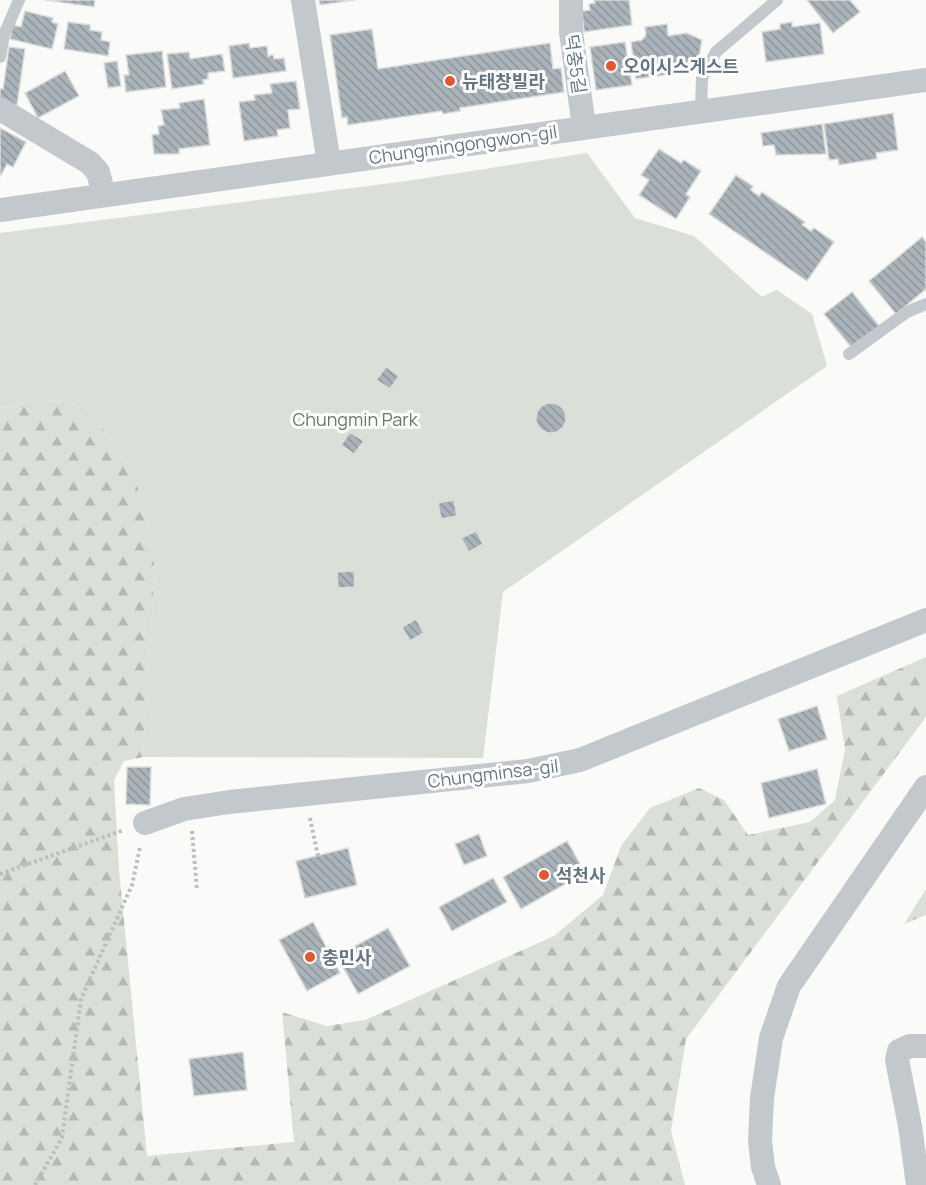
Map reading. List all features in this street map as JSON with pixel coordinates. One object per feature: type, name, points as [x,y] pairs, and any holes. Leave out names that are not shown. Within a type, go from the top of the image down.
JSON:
[{"type":"street","points":[[303,0],[329,164]]},
{"type":"street","name":"덕충5길","points":[[571,0],[571,32],[584,127]]},
{"type":"street","name":"Chungmingongwon-gil","points":[[0,210],[926,80]]},
{"type":"street","points":[[0,109],[90,163],[98,172],[104,195]]},
{"type":"street","name":"Chungminsa-gil","points":[[145,823],[184,809],[229,802],[528,771],[580,760],[926,620]]},
{"type":"street","points":[[770,1185],[763,1167],[761,1150],[762,1098],[771,1038],[781,1005],[806,958],[926,787]]},
{"type":"street","points":[[918,1185],[910,1126],[897,1060],[899,1051],[905,1047],[926,1046]]},
{"type":"lane","points":[[0,57],[4,35],[19,0]]},
{"type":"lane","points":[[701,111],[702,78],[713,58],[727,42],[777,0]]},
{"type":"lane","points":[[849,354],[907,312],[926,304]]},
{"type":"path","points":[[0,874],[145,823]]},
{"type":"path","points":[[35,1185],[62,1137],[81,999],[132,885],[145,823]]},
{"type":"path","points":[[313,828],[318,855]]},
{"type":"path","points":[[193,841],[197,890]]},
{"type":"green space","name":"Chungmin Park","points":[[587,153],[635,218],[694,236],[762,297],[777,290],[812,314],[827,366],[503,592],[483,758],[143,757],[155,569],[148,522],[133,472],[103,429],[71,402],[34,401],[0,408],[0,233],[407,181]]},
{"type":"green space","points":[[34,401],[71,402],[103,429],[133,472],[148,522],[155,569],[143,757],[124,761],[114,780],[119,870],[147,1156],[294,1142],[282,1012],[327,1026],[365,1020],[554,936],[603,895],[621,846],[650,808],[699,788],[724,800],[748,835],[810,822],[835,800],[845,750],[837,696],[926,657],[926,717],[686,1039],[671,1131],[685,1185],[0,1185],[0,408]]},
{"type":"green space","points":[[926,889],[926,915],[904,924]]},
{"type":"building","points":[[45,0],[95,0],[94,7]]},
{"type":"building","points":[[319,0],[355,0],[320,5]]},
{"type":"building","points":[[594,0],[629,0],[632,25],[584,32],[582,11],[590,10],[589,4],[595,3]]},
{"type":"building","points":[[807,0],[850,0],[860,12],[833,33]]},
{"type":"building","points":[[25,11],[53,18],[52,22],[58,24],[52,49],[10,39],[13,25],[21,27]]},
{"type":"building","points":[[68,22],[90,25],[90,30],[102,32],[101,40],[110,42],[108,56],[64,49]]},
{"type":"building","points":[[792,22],[792,27],[820,23],[824,54],[766,62],[762,32],[780,29],[780,24]]},
{"type":"building","points":[[667,24],[668,36],[687,33],[702,40],[698,61],[687,72],[636,79],[631,42],[642,40],[646,35],[645,27]]},
{"type":"building","name":"뉴태창빌라","points":[[372,29],[378,69],[550,43],[553,69],[561,68],[564,92],[460,108],[460,111],[443,114],[442,111],[348,125],[347,117],[342,118],[330,35]]},
{"type":"building","name":"오이시스게스트","points":[[625,42],[632,85],[596,90],[590,47]]},
{"type":"building","points":[[249,43],[250,48],[267,46],[268,56],[273,55],[274,59],[284,58],[286,71],[233,78],[229,46]]},
{"type":"building","points":[[9,47],[25,49],[17,105],[0,103],[0,89],[3,89]]},
{"type":"building","points":[[162,51],[166,87],[126,92],[124,75],[129,75],[126,55]]},
{"type":"building","points":[[189,52],[190,59],[222,54],[225,71],[208,73],[208,79],[203,80],[204,84],[172,89],[167,54]]},
{"type":"building","points":[[117,61],[121,86],[108,88],[104,63]]},
{"type":"building","points":[[65,71],[79,96],[38,118],[25,93]]},
{"type":"building","points":[[296,81],[300,109],[288,110],[290,128],[277,130],[278,136],[244,141],[239,102],[255,100],[254,95],[272,93],[270,84]]},
{"type":"building","points":[[204,99],[210,145],[179,149],[179,154],[154,154],[152,135],[159,134],[158,126],[164,125],[161,110],[180,108],[179,103]]},
{"type":"building","points":[[893,113],[898,150],[876,153],[877,159],[839,165],[838,159],[829,160],[824,124]]},
{"type":"building","points":[[822,124],[826,154],[776,155],[774,145],[763,146],[761,133]]},
{"type":"building","points":[[0,128],[26,142],[13,167],[7,164],[0,177]]},
{"type":"building","points":[[659,149],[681,163],[684,160],[701,171],[686,194],[690,197],[676,219],[639,195],[649,180],[641,175]]},
{"type":"building","points":[[736,175],[753,186],[751,190],[759,196],[762,192],[805,222],[802,225],[811,231],[814,228],[834,242],[807,281],[709,214]]},
{"type":"building","points":[[922,237],[926,242],[926,289],[896,314],[869,281]]},
{"type":"building","points":[[852,292],[879,326],[852,348],[824,314]]},
{"type":"building","points":[[386,367],[399,376],[390,389],[376,380]]},
{"type":"building","points":[[551,403],[557,404],[565,412],[565,424],[557,432],[551,433],[545,432],[537,424],[536,418],[537,412],[545,404]]},
{"type":"building","points":[[350,432],[364,441],[354,454],[341,445]]},
{"type":"building","points":[[454,500],[457,516],[441,519],[438,503]]},
{"type":"building","points":[[476,531],[483,544],[469,552],[461,538]]},
{"type":"building","points":[[354,571],[355,587],[338,588],[337,572]]},
{"type":"building","points":[[416,619],[424,633],[410,641],[402,627]]},
{"type":"building","points":[[817,706],[827,739],[789,751],[778,719]]},
{"type":"building","points":[[127,767],[151,767],[150,805],[126,804]]},
{"type":"building","points":[[817,769],[826,804],[769,818],[761,783]]},
{"type":"building","points":[[479,834],[487,856],[464,865],[455,844]]},
{"type":"building","name":"석천사","points":[[567,841],[585,873],[521,909],[503,877]]},
{"type":"building","points":[[348,848],[357,885],[305,898],[296,861]]},
{"type":"building","points":[[493,878],[507,902],[452,931],[439,907]]},
{"type":"building","name":"충민사","points":[[313,922],[340,973],[307,991],[279,940]]},
{"type":"building","points":[[388,928],[410,966],[358,994],[337,956]]},
{"type":"building","points":[[243,1052],[247,1090],[194,1096],[189,1059]]},
{"type":"place","name":"오이시스게스트","points":[[611,66]]},
{"type":"place","name":"뉴태창빌라","points":[[450,81]]},
{"type":"place","name":"석천사","points":[[544,875]]},
{"type":"place","name":"충민사","points":[[310,957]]}]
